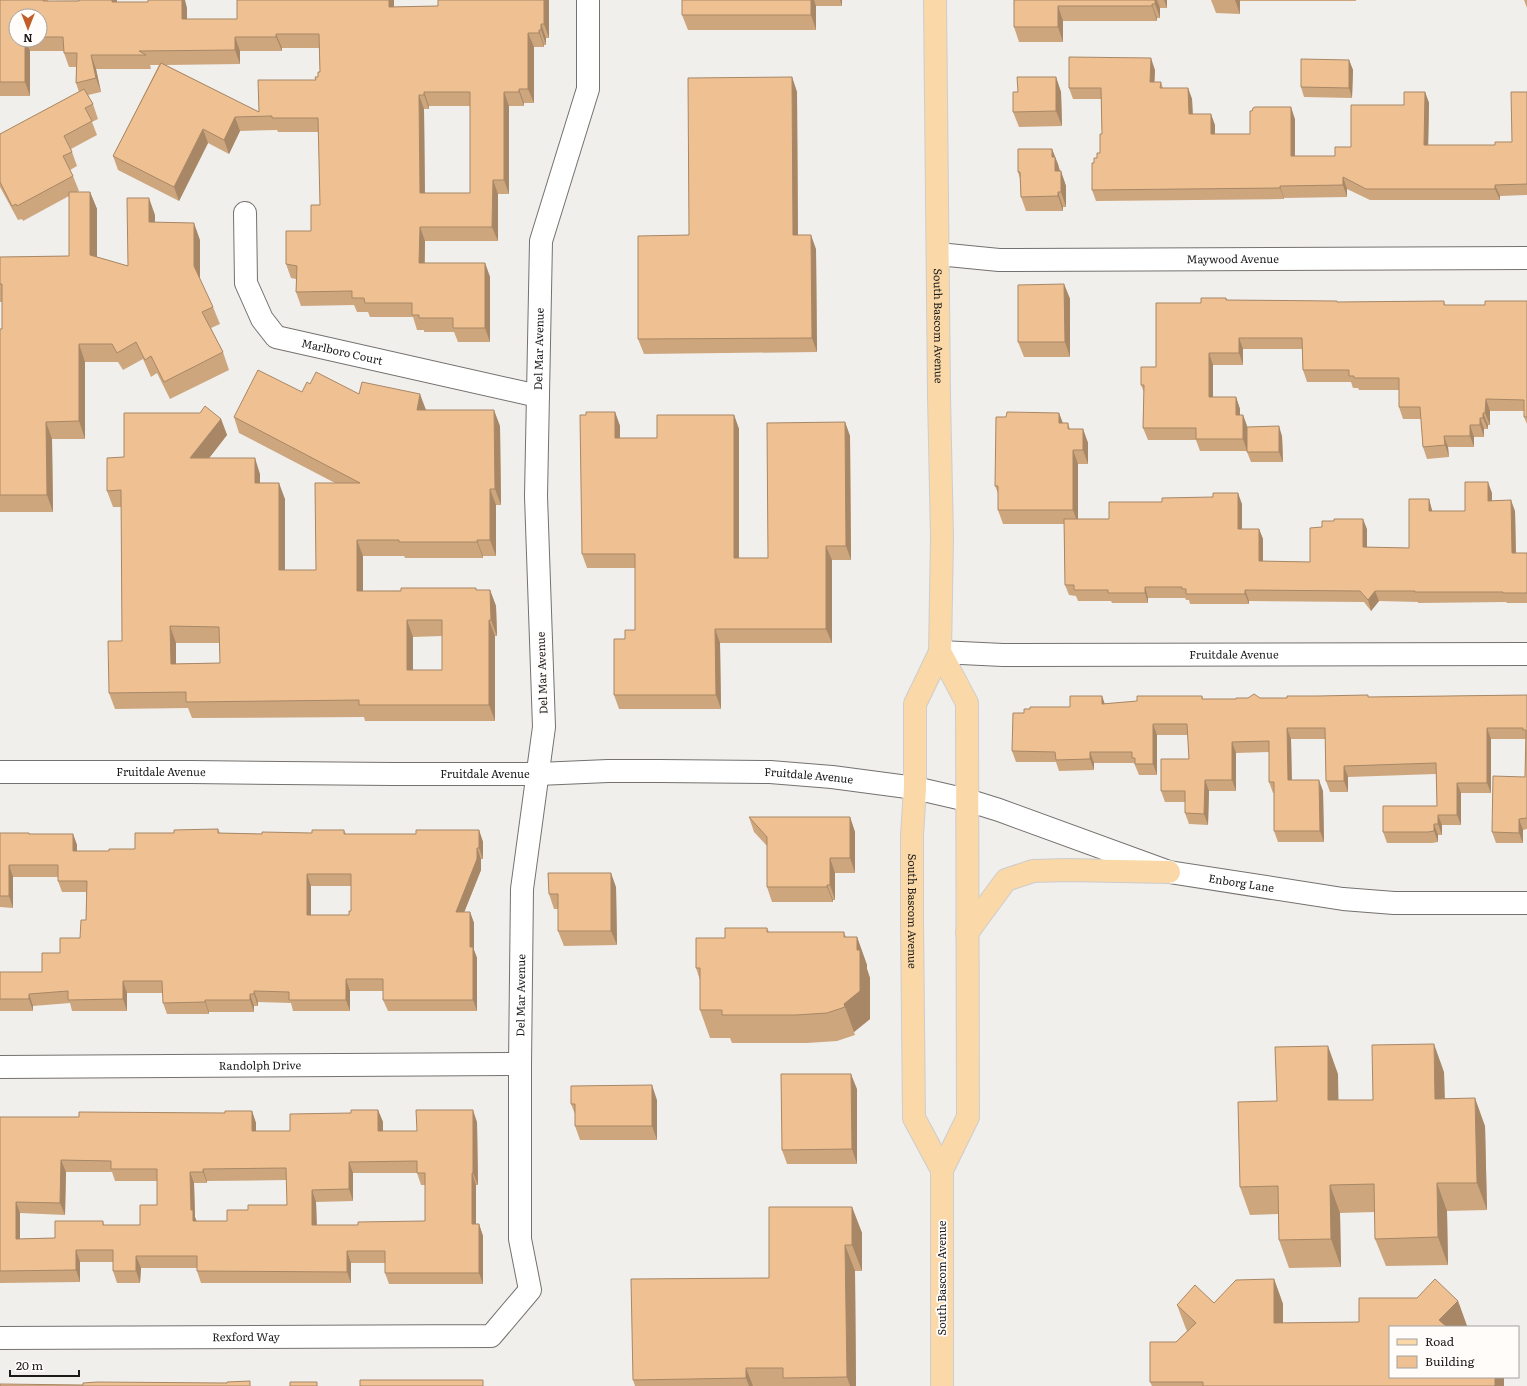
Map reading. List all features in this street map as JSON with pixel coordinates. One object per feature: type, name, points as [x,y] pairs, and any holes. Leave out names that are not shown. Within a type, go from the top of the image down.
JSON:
[{"type":"main road","name":"South Bascom Avenue","points":[[935,0],[938,396],[942,537],[940,652],[915,704],[915,788],[912,835],[914,1118],[942,1170]]},
{"type":"main road","name":"South Bascom Avenue","points":[[940,652],[967,703],[968,933],[968,1117],[942,1170],[942,1386]]},
{"type":"main road","points":[[968,933],[1006,880],[1033,871],[1067,870],[1169,872]]},
{"type":"street","name":"Del Mar Avenue","points":[[491,1336],[530,1290],[520,1239],[520,1064],[522,889],[544,727],[536,496],[540,241],[588,89],[588,0]]},
{"type":"street","name":"Marlboro Court","points":[[245,213],[246,283],[262,319],[276,337],[538,396]]},
{"type":"street","name":"Maywood Avenue","points":[[938,254],[1000,260],[1527,258]]},
{"type":"street","name":"Fruitdale Avenue","points":[[940,652],[1003,655],[1527,654]]},
{"type":"street","name":"Fruitdale Avenue","points":[[0,772],[392,774],[538,774],[608,771],[770,772],[832,777],[915,788],[967,800]]},
{"type":"street","name":"Enborg Lane","points":[[967,800],[999,810],[1169,872],[1343,899],[1394,902],[1527,902]]},
{"type":"street","name":"Randolph Drive","points":[[0,1067],[520,1064]]},
{"type":"street","name":"Rexford Way","points":[[0,1338],[491,1336]]},
{"type":"building","points":[[0,0],[112,0],[112,2],[148,2],[148,0],[182,0],[182,19],[237,19],[237,0],[389,0],[389,7],[438,6],[438,0],[544,0],[544,24],[541,24],[541,30],[539,30],[539,33],[528,33],[528,89],[519,89],[519,92],[504,92],[504,180],[493,180],[492,227],[420,227],[419,263],[485,263],[485,328],[453,328],[453,318],[419,318],[419,315],[412,315],[412,303],[365,303],[364,298],[352,298],[352,291],[296,292],[297,266],[286,264],[286,231],[311,231],[311,205],[320,205],[318,118],[272,118],[272,116],[235,117],[224,140],[203,129],[174,187],[113,156],[161,63],[259,112],[258,80],[316,80],[315,77],[318,77],[318,72],[320,72],[319,34],[276,34],[276,37],[235,37],[235,50],[139,51],[146,55],[91,55],[96,78],[76,83],[77,53],[64,53],[63,37],[48,37],[48,8],[8,8],[8,48],[25,48],[25,82],[0,82]],"holes":[[[424,92],[470,92],[470,193],[420,193],[419,95],[424,95]]]},
{"type":"building","points":[[682,0],[811,0],[811,15],[682,15]]},
{"type":"building","points":[[1014,0],[1155,0],[1155,4],[1152,4],[1152,6],[1058,6],[1058,27],[1014,27]]},
{"type":"building","points":[[1069,57],[1151,58],[1150,82],[1161,82],[1160,88],[1188,88],[1189,114],[1211,114],[1211,134],[1250,134],[1250,111],[1252,111],[1253,108],[1291,107],[1291,156],[1335,156],[1335,147],[1351,147],[1351,105],[1404,105],[1404,92],[1425,92],[1424,145],[1495,145],[1495,142],[1512,142],[1511,92],[1527,92],[1527,184],[1495,185],[1495,189],[1366,189],[1343,177],[1343,185],[1280,186],[1280,188],[1092,190],[1092,163],[1094,163],[1094,158],[1097,158],[1097,153],[1100,153],[1100,134],[1102,134],[1101,88],[1069,88]]},
{"type":"building","points":[[1301,59],[1349,60],[1349,88],[1301,87]]},
{"type":"building","points":[[792,77],[793,235],[811,235],[812,338],[638,339],[638,236],[689,235],[688,78]]},
{"type":"building","points":[[1017,77],[1056,77],[1056,111],[1013,112],[1013,92],[1018,92]]},
{"type":"building","points":[[84,89],[93,104],[85,108],[92,121],[64,136],[72,152],[63,156],[73,176],[17,206],[16,204],[12,206],[0,182],[0,134]]},
{"type":"building","points":[[1018,149],[1052,149],[1052,157],[1055,157],[1055,171],[1061,171],[1061,192],[1058,192],[1058,196],[1021,197],[1020,172],[1018,172]]},
{"type":"building","points":[[69,192],[90,192],[90,255],[128,266],[127,198],[149,198],[149,222],[194,223],[194,266],[213,307],[202,312],[223,352],[164,382],[151,356],[145,360],[136,342],[117,353],[112,344],[79,344],[79,421],[46,422],[47,495],[0,495],[0,329],[2,329],[2,284],[0,284],[0,257],[69,256]]},
{"type":"building","points":[[1064,284],[1065,342],[1018,342],[1018,285]]},
{"type":"building","points":[[1201,298],[1226,298],[1226,300],[1337,302],[1444,301],[1444,305],[1485,305],[1485,301],[1527,301],[1527,417],[1524,417],[1524,400],[1486,399],[1485,413],[1483,413],[1483,418],[1480,418],[1480,425],[1470,425],[1470,436],[1444,436],[1445,445],[1423,447],[1420,407],[1399,407],[1399,378],[1354,378],[1354,376],[1349,376],[1349,370],[1303,370],[1302,338],[1239,338],[1239,353],[1209,353],[1209,397],[1236,397],[1236,415],[1243,415],[1243,439],[1196,439],[1196,428],[1143,428],[1144,385],[1141,385],[1141,367],[1156,367],[1156,303],[1201,303]]},
{"type":"building","points":[[258,370],[302,392],[307,382],[310,384],[316,372],[359,394],[362,382],[420,394],[417,410],[494,410],[495,489],[490,489],[490,540],[477,540],[477,542],[399,542],[399,540],[357,540],[357,591],[401,591],[401,588],[476,588],[476,590],[490,590],[491,620],[489,620],[489,705],[359,705],[359,700],[186,702],[186,692],[109,693],[108,641],[122,641],[121,490],[107,491],[107,458],[124,457],[124,413],[200,413],[205,406],[221,419],[190,458],[255,458],[255,483],[279,483],[279,570],[316,570],[315,483],[360,483],[234,417]],"holes":[[[407,620],[442,620],[442,670],[407,670]],[[170,626],[219,627],[220,663],[171,664]]]},
{"type":"building","points":[[586,412],[615,412],[615,438],[657,438],[657,415],[734,415],[734,558],[768,558],[767,423],[845,422],[846,546],[826,546],[826,629],[715,629],[716,695],[614,695],[614,639],[625,639],[625,630],[635,630],[635,554],[582,554],[580,415],[586,415]]},
{"type":"building","points":[[1007,412],[1059,413],[1059,423],[1068,423],[1068,429],[1083,429],[1083,450],[1073,450],[1073,510],[998,510],[998,486],[995,486],[996,417],[1006,417]]},
{"type":"building","points":[[1279,426],[1279,452],[1247,452],[1247,427]]},
{"type":"building","points":[[1465,482],[1488,482],[1488,501],[1511,500],[1512,553],[1527,553],[1527,593],[1375,591],[1368,600],[1360,591],[1245,590],[1245,594],[1186,594],[1186,589],[1182,589],[1182,587],[1145,587],[1145,593],[1108,593],[1108,590],[1074,590],[1074,585],[1065,585],[1064,519],[1109,519],[1109,502],[1162,502],[1162,498],[1213,497],[1213,493],[1238,493],[1238,529],[1259,529],[1259,561],[1310,562],[1310,528],[1322,527],[1322,521],[1334,521],[1334,519],[1363,519],[1363,547],[1409,548],[1409,499],[1429,499],[1429,511],[1465,511]]},
{"type":"building","points":[[1254,694],[1260,698],[1287,698],[1287,696],[1368,695],[1368,697],[1527,695],[1527,818],[1519,819],[1519,833],[1492,832],[1493,776],[1525,777],[1526,730],[1523,730],[1523,728],[1487,728],[1487,783],[1457,783],[1457,815],[1438,815],[1438,824],[1434,824],[1434,831],[1428,832],[1383,832],[1383,806],[1437,806],[1436,763],[1344,766],[1344,781],[1326,781],[1325,728],[1287,728],[1288,780],[1319,780],[1320,831],[1274,831],[1274,782],[1269,782],[1269,741],[1232,742],[1232,780],[1205,780],[1204,814],[1185,813],[1185,791],[1161,791],[1161,759],[1189,759],[1187,724],[1153,724],[1153,764],[1135,764],[1135,758],[1132,758],[1132,752],[1090,752],[1090,759],[1056,760],[1055,752],[1012,751],[1013,713],[1024,713],[1024,709],[1030,709],[1030,707],[1070,707],[1070,696],[1102,696],[1102,704],[1137,701],[1137,696],[1202,696],[1202,699],[1236,699],[1248,698]]},
{"type":"building","points":[[749,817],[850,817],[850,858],[830,858],[830,885],[827,885],[827,887],[767,887],[767,837]]},
{"type":"building","points":[[218,829],[218,833],[262,834],[262,832],[312,833],[312,830],[344,830],[344,834],[416,834],[416,830],[479,830],[479,848],[477,848],[477,859],[456,912],[470,912],[470,947],[473,947],[473,1000],[383,1000],[383,979],[346,979],[346,1000],[289,1000],[289,992],[254,991],[254,994],[250,994],[250,1000],[205,1000],[205,1002],[163,1003],[162,981],[123,981],[123,999],[68,1000],[68,991],[29,994],[29,999],[0,999],[0,972],[42,972],[42,953],[60,953],[60,938],[80,938],[81,920],[86,920],[87,881],[58,881],[58,865],[9,865],[9,896],[0,896],[0,833],[73,834],[73,851],[109,851],[109,849],[135,849],[135,833],[174,833],[174,830]],"holes":[[[307,874],[351,874],[351,911],[349,911],[349,915],[307,915]]]},
{"type":"building","points":[[548,873],[611,873],[611,931],[558,931],[558,894],[549,894]]},
{"type":"building","points":[[725,928],[767,928],[767,932],[844,932],[844,937],[857,937],[857,950],[860,950],[860,991],[844,1004],[845,1007],[827,1013],[796,1015],[722,1015],[722,1010],[700,1010],[700,968],[696,968],[696,938],[725,938]]},
{"type":"building","points":[[1434,1044],[1435,1099],[1475,1098],[1477,1183],[1437,1183],[1438,1237],[1375,1239],[1374,1184],[1330,1185],[1331,1239],[1279,1240],[1278,1186],[1240,1187],[1238,1102],[1277,1101],[1275,1047],[1328,1046],[1328,1100],[1373,1100],[1372,1045]]},
{"type":"building","points":[[781,1074],[851,1074],[852,1149],[782,1150]]},
{"type":"building","points":[[652,1085],[652,1126],[575,1126],[575,1104],[571,1104],[571,1086]]},
{"type":"building","points":[[351,1110],[378,1110],[378,1131],[417,1131],[416,1110],[473,1110],[472,1224],[479,1224],[479,1273],[385,1273],[385,1251],[347,1251],[347,1272],[197,1271],[197,1256],[136,1256],[136,1271],[113,1271],[113,1250],[76,1250],[76,1270],[0,1271],[0,1117],[79,1117],[79,1112],[225,1113],[225,1111],[252,1111],[252,1131],[290,1131],[290,1114],[351,1113]],"holes":[[[61,1160],[111,1161],[111,1169],[157,1169],[157,1205],[140,1205],[140,1225],[103,1225],[103,1221],[55,1221],[55,1238],[16,1239],[16,1202],[60,1203]],[[417,1161],[417,1173],[425,1173],[425,1221],[358,1222],[358,1225],[312,1225],[312,1190],[349,1189],[349,1162]],[[286,1168],[287,1205],[248,1205],[248,1210],[227,1210],[227,1221],[193,1221],[193,1210],[191,1210],[190,1172],[203,1172],[203,1169]]]},
{"type":"building","points":[[769,1207],[852,1207],[852,1245],[845,1245],[847,1377],[783,1378],[783,1368],[746,1368],[746,1378],[633,1380],[631,1279],[769,1278]]},
{"type":"building","points":[[1274,1279],[1274,1323],[1359,1322],[1359,1298],[1417,1298],[1435,1279],[1458,1301],[1439,1320],[1446,1326],[1389,1326],[1389,1378],[1495,1378],[1495,1386],[1203,1386],[1203,1382],[1150,1382],[1150,1342],[1176,1342],[1196,1323],[1177,1305],[1195,1285],[1214,1303],[1236,1280]]},
{"type":"building","points":[[360,1380],[483,1380],[483,1386],[360,1386]]},
{"type":"building","points":[[250,1381],[250,1386],[0,1386],[0,1384],[83,1385],[83,1383],[97,1382],[227,1383]]},
{"type":"building","points":[[290,1382],[317,1382],[317,1386],[290,1386]]}]
